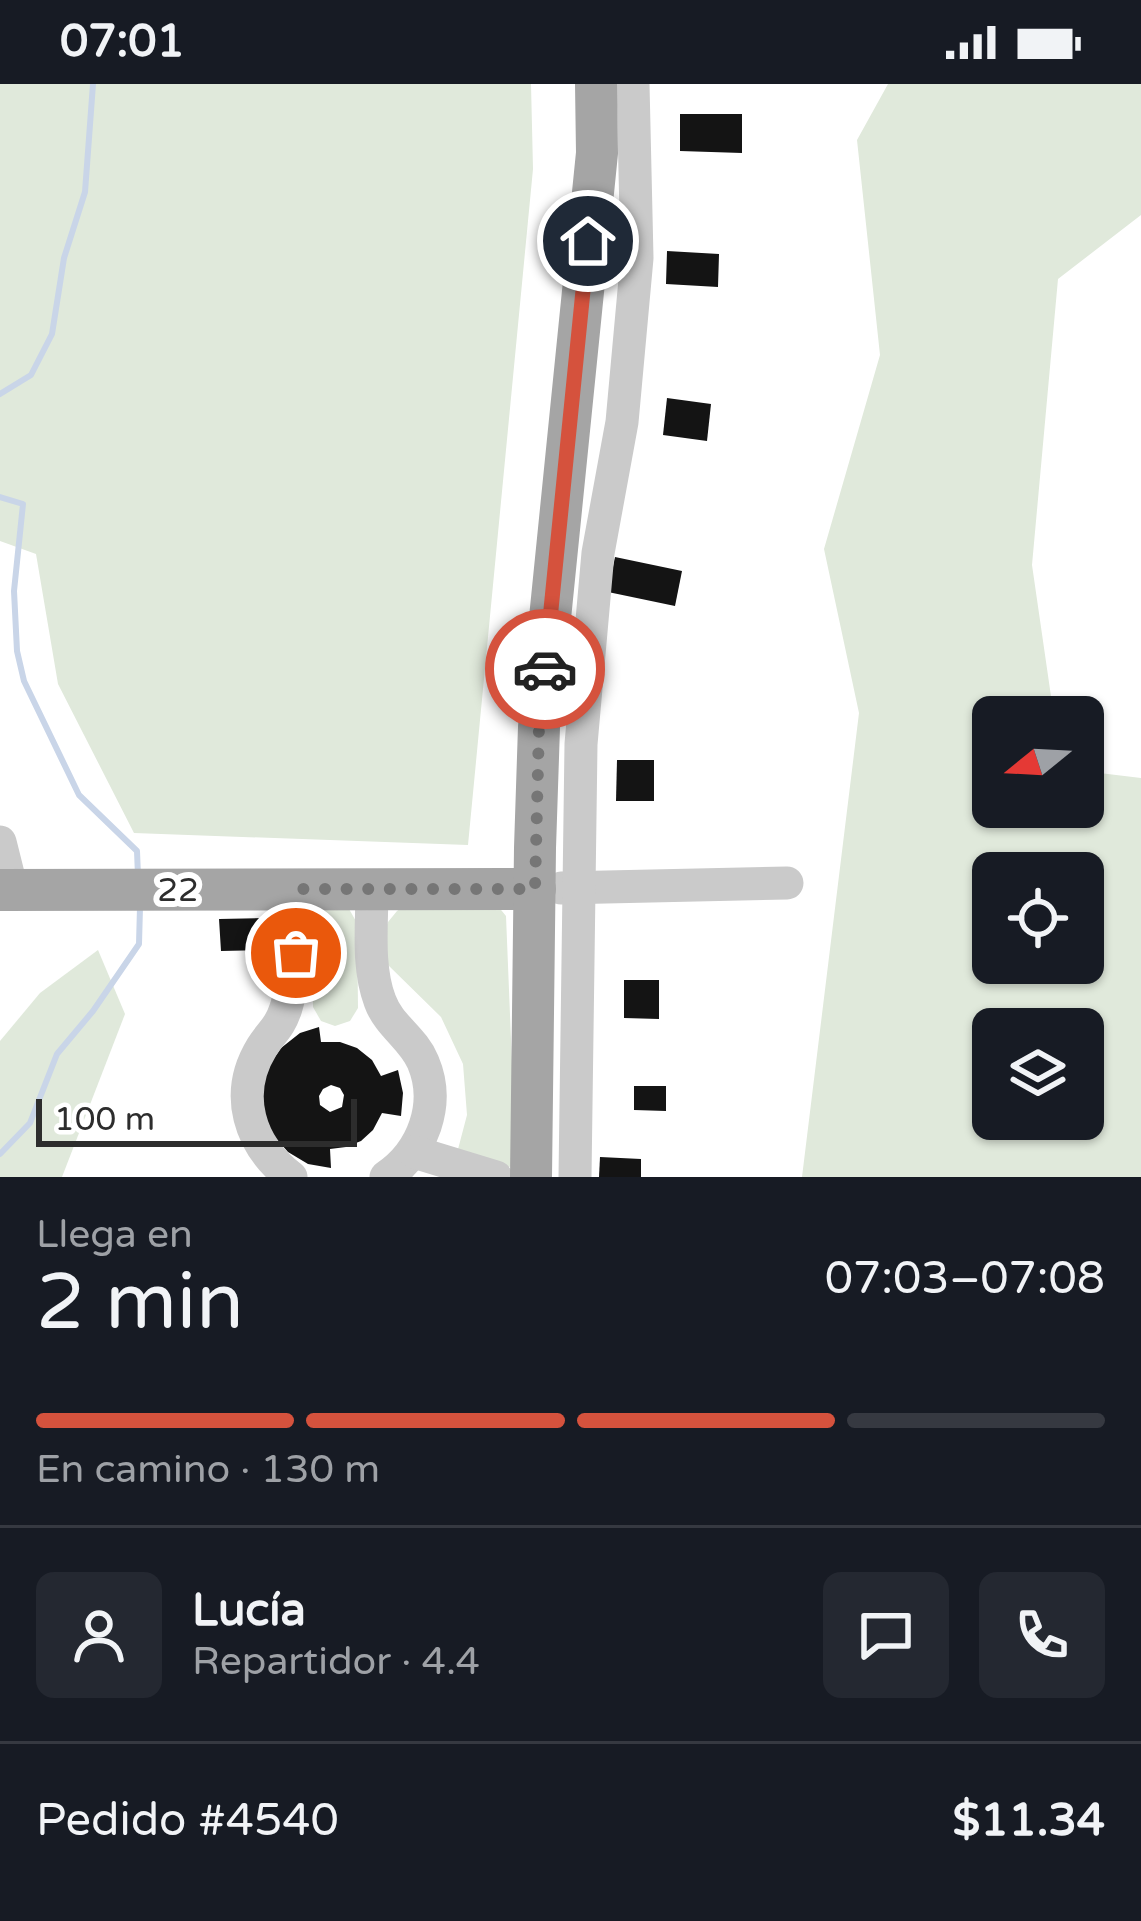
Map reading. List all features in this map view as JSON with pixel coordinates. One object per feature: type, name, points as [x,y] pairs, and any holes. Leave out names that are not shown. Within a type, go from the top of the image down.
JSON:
[{"type":"main road","points":[[531,1177],[539,727],[597,153],[596,84]]},
{"type":"main road","name":"22","points":[[6,890],[535,889]]},
{"type":"street","points":[[575,1177],[581,744],[598,553],[622,422],[638,258],[633,84]]},
{"type":"street","points":[[0,842],[6,890]]},
{"type":"street","name":"22","points":[[535,889],[787,883]]},
{"type":"street","points":[[290,1177],[260,1147],[247,1104],[250,1072],[275,1033],[292,986],[303,889]]},
{"type":"street","points":[[372,889],[373,975],[380,1001],[391,1024],[422,1060],[430,1091],[428,1123],[414,1152],[386,1177]]},
{"type":"street","points":[[414,1152],[496,1177]]},
{"type":"shaded area","points":[[0,84],[531,84],[533,169],[468,845],[134,833],[58,684],[36,554],[0,541]]},
{"type":"shaded area","points":[[888,84],[1141,84],[1141,215],[1058,279],[1032,565],[1051,696],[972,696],[972,828],[1104,828],[1104,774],[1141,778],[1141,1177],[802,1177],[859,713],[824,549],[880,355],[857,140]]},
{"type":"shaded area","points":[[409,903],[497,905],[506,916],[516,1163],[510,1167],[457,1153],[467,1115],[463,1064],[441,1017],[388,965],[383,936],[388,922]]},
{"type":"shaded area","points":[[323,907],[349,909],[357,923],[358,1008],[350,1021],[335,1026],[321,1021],[313,1007],[312,923]]},
{"type":"shaded area","points":[[98,950],[125,1014],[62,1177],[0,1177],[0,1041],[40,993]]},
{"type":"building","points":[[680,114],[742,114],[742,153],[680,151]]},
{"type":"building","points":[[667,251],[719,254],[718,287],[666,284]]},
{"type":"building","points":[[667,398],[711,404],[707,441],[663,435]]},
{"type":"building","points":[[615,557],[682,571],[675,606],[608,592]]},
{"type":"building","points":[[617,760],[654,760],[654,801],[616,801]]},
{"type":"building","points":[[262,918],[263,950],[221,951],[219,919]]},
{"type":"building","points":[[624,980],[659,980],[659,1019],[624,1018]]},
{"type":"building","points":[[319,1027],[321,1042],[357,1048],[381,1076],[398,1070],[401,1116],[382,1113],[361,1141],[330,1149],[331,1168],[308,1164],[288,1152],[273,1135],[264,1113],[262,1090],[268,1067],[300,1033]],"holes":[[[340,1088],[342,1107],[330,1112],[320,1105],[323,1089]]]},
{"type":"building","points":[[634,1086],[666,1086],[666,1111],[634,1110]]},
{"type":"building","points":[[600,1157],[641,1159],[641,1177],[599,1177]]},
{"type":"waterway","points":[[0,394],[31,375],[52,334],[64,258],[85,192],[93,84]]},
{"type":"waterway","points":[[0,497],[23,504],[14,591],[17,651],[24,681],[79,795],[137,851],[138,876]]},
{"type":"waterway","points":[[0,1154],[30,1123],[57,1054],[139,944],[140,907]]},
{"type":"way so far","points":[[296,953],[303,889],[535,889],[545,669]]},
{"type":"route","points":[[545,669],[588,241]]}]
